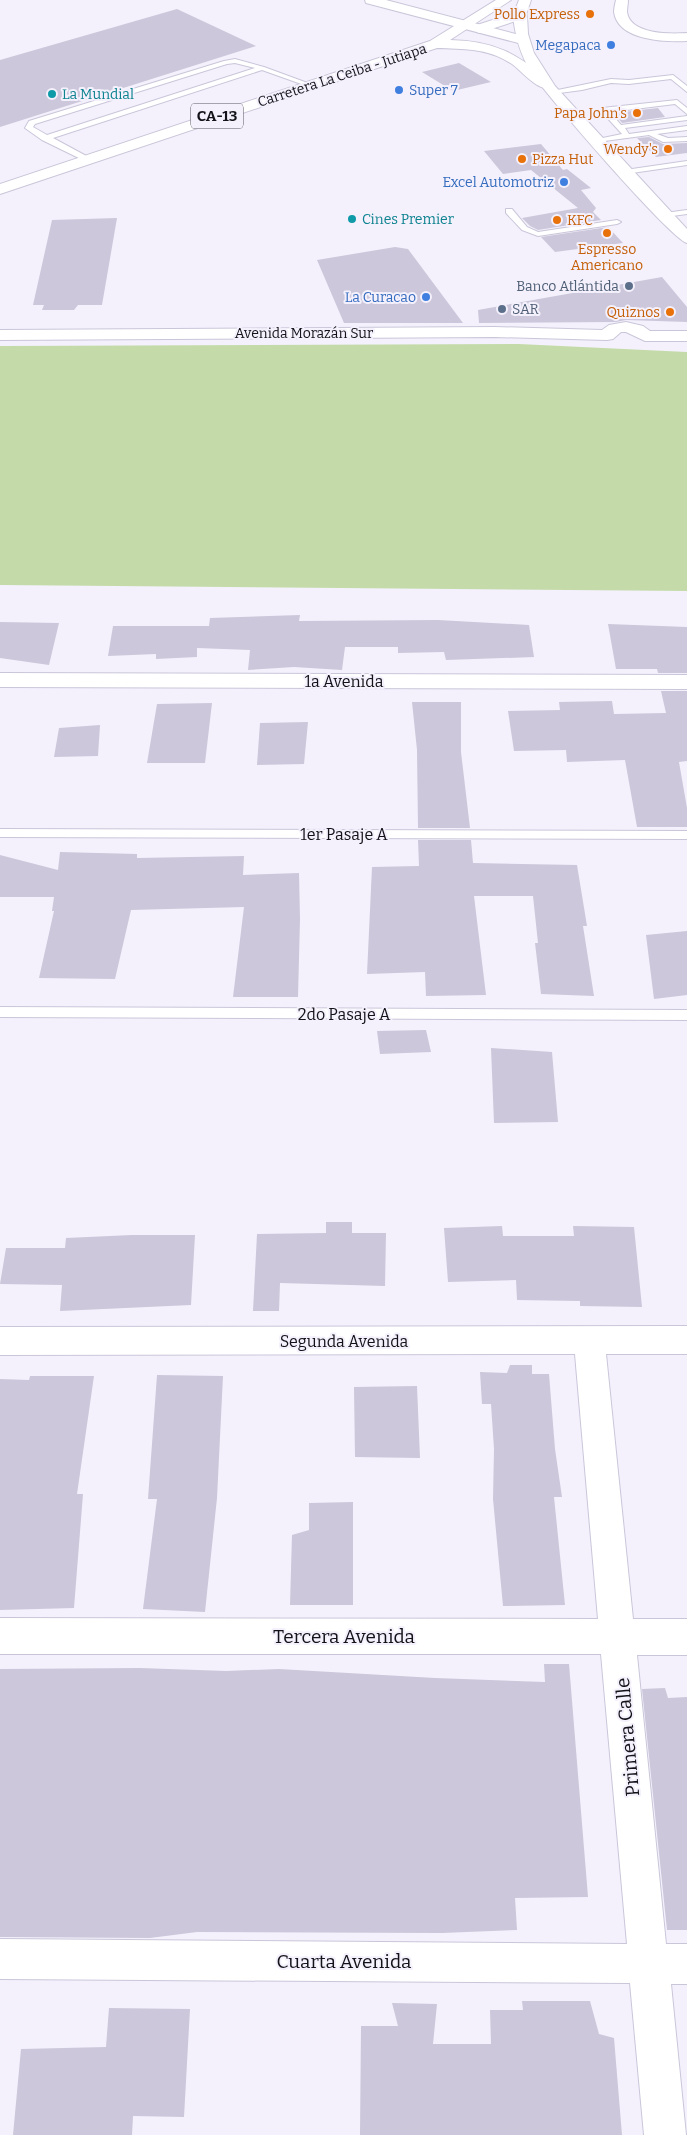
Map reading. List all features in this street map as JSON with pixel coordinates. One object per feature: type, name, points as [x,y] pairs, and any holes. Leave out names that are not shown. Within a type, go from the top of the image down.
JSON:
[{"type":"street","points":[[371,0],[522,40]]},
{"type":"street","name":"CA-13","points":[[472,28],[505,0]]},
{"type":"street","points":[[525,0],[520,15],[519,27],[522,40],[549,88]]},
{"type":"street","points":[[622,0],[619,9],[625,24],[639,32],[659,37],[687,37]]},
{"type":"street","name":"CA-13","points":[[435,44],[472,28],[520,15]]},
{"type":"street","points":[[435,44],[475,44],[496,48],[517,60],[549,88],[625,172],[679,214],[687,238]]},
{"type":"street","name":"Carretera La Ceiba - Jutiapa","points":[[0,189],[435,44]]},
{"type":"street","name":"Avenida Morazán Sur","points":[[0,335],[495,332],[627,340],[687,336]]},
{"type":"street","name":"1a Avenida","points":[[0,680],[687,682]]},
{"type":"street","name":"Primera Calle","points":[[589,1340],[665,2135]]},
{"type":"street","name":"Segunda Avenida","points":[[0,1341],[687,1340]]},
{"type":"street","name":"Tercera Avenida","points":[[0,1636],[687,1637]]},
{"type":"street","name":"Cuarta Avenida","points":[[0,1959],[687,1964]]},
{"type":"lane","points":[[87,160],[28,128],[32,123],[226,62],[235,61],[262,68],[309,85]]},
{"type":"lane","points":[[45,138],[262,68]]},
{"type":"lane","points":[[549,88],[618,86],[629,82],[673,76],[687,90]]},
{"type":"lane","points":[[626,136],[605,110],[677,102],[687,112]]},
{"type":"lane","points":[[619,127],[687,118]]},
{"type":"lane","points":[[597,140],[687,128]]},
{"type":"lane","points":[[651,133],[659,140],[664,141],[687,139]]},
{"type":"lane","points":[[661,166],[687,159]]},
{"type":"lane","points":[[625,172],[687,163]]},
{"type":"lane","points":[[509,211],[522,227],[530,233],[538,234],[617,222]]},
{"type":"lane","name":"1er Pasaje A","points":[[0,833],[687,835]]},
{"type":"lane","name":"2do Pasaje A","points":[[0,1012],[687,1015]]},
{"type":"green space","points":[[519,344],[687,352],[687,591],[0,585],[0,346]]},
{"type":"building","name":"La Mundial","points":[[177,9],[256,46],[0,127],[0,60]]},
{"type":"building","points":[[459,63],[491,82],[453,91],[422,72]]},
{"type":"building","name":"Papa John's","points":[[658,108],[665,117],[622,123],[614,113]]},
{"type":"building","name":"Wendy's","points":[[649,137],[663,144],[687,143],[687,153],[656,157],[637,138]]},
{"type":"building","points":[[541,144],[563,170],[567,169],[591,188],[581,190],[596,208],[593,212],[601,220],[538,230],[530,226],[522,218],[578,208],[531,170],[503,174],[484,151]]},
{"type":"building","points":[[117,218],[102,305],[78,305],[74,310],[42,310],[44,305],[33,305],[52,220]]},
{"type":"building","points":[[608,227],[623,243],[555,252],[541,237]]},
{"type":"building","points":[[395,247],[408,249],[463,323],[344,323],[317,260]]},
{"type":"building","points":[[662,277],[687,307],[687,322],[626,320],[616,322],[479,323],[478,310]]},
{"type":"building","points":[[300,615],[299,621],[438,620],[529,625],[534,657],[446,660],[444,652],[398,653],[398,647],[345,647],[342,670],[294,667],[248,670],[250,650],[197,648],[197,657],[156,659],[156,654],[108,656],[113,626],[209,626],[210,618]]},
{"type":"building","points":[[0,622],[59,623],[49,665],[0,658]]},
{"type":"building","points":[[608,624],[687,627],[687,673],[658,673],[657,669],[616,669]]},
{"type":"building","points":[[661,691],[687,691],[687,761],[679,762],[687,808],[687,827],[637,827],[625,760],[567,762],[566,750],[514,751],[508,711],[560,710],[559,702],[612,701],[614,714],[666,713]]},
{"type":"building","points":[[412,702],[461,702],[461,752],[470,828],[418,828],[417,750]]},
{"type":"building","points":[[212,703],[205,763],[147,763],[157,704]]},
{"type":"building","points":[[308,722],[304,764],[257,765],[260,723]]},
{"type":"building","points":[[100,725],[98,756],[54,757],[59,728]]},
{"type":"building","points":[[418,840],[471,840],[473,863],[577,865],[587,926],[583,926],[594,996],[541,994],[535,943],[538,943],[533,896],[474,896],[486,995],[426,996],[425,972],[367,974],[372,867],[419,866]]},
{"type":"building","points":[[60,852],[137,854],[137,858],[244,856],[243,875],[299,873],[298,997],[233,997],[244,907],[131,910],[115,979],[39,978],[54,911],[52,911],[54,897],[0,897],[0,855],[58,870]]},
{"type":"building","points":[[687,931],[687,995],[654,999],[646,935]]},
{"type":"building","points":[[426,1030],[431,1052],[380,1054],[377,1031]]},
{"type":"building","points":[[491,1048],[552,1052],[558,1122],[494,1123]]},
{"type":"building","points":[[326,1222],[352,1222],[352,1233],[386,1233],[385,1286],[280,1283],[279,1311],[253,1311],[257,1234],[326,1233]]},
{"type":"building","points":[[502,1226],[503,1236],[574,1236],[573,1226],[634,1227],[642,1307],[580,1306],[580,1301],[517,1300],[516,1280],[448,1282],[444,1228]]},
{"type":"building","points":[[195,1235],[191,1305],[60,1311],[62,1285],[0,1284],[6,1248],[65,1248],[66,1238]]},
{"type":"building","points":[[510,1365],[532,1365],[532,1374],[549,1374],[555,1449],[562,1497],[554,1497],[565,1605],[503,1606],[493,1499],[494,1449],[491,1404],[482,1404],[480,1372],[507,1373]]},
{"type":"building","points":[[157,1375],[223,1376],[217,1498],[205,1612],[143,1609],[157,1499],[148,1499]]},
{"type":"building","points":[[30,1376],[94,1376],[77,1494],[83,1494],[74,1608],[0,1610],[0,1379],[29,1380]]},
{"type":"building","points":[[417,1386],[420,1458],[355,1457],[354,1387]]},
{"type":"building","points":[[353,1502],[353,1605],[290,1605],[292,1535],[309,1530],[309,1503]]},
{"type":"building","points":[[544,1664],[569,1664],[588,1897],[515,1898],[517,1930],[442,1933],[197,1932],[150,1938],[0,1937],[0,1669],[140,1668],[226,1671],[279,1669],[545,1682]]},
{"type":"building","points":[[665,1688],[668,1698],[687,1697],[687,1930],[667,1930],[642,1689]]},
{"type":"building","points":[[522,2001],[590,2001],[599,2034],[614,2038],[622,2135],[360,2135],[361,2026],[398,2026],[392,2003],[437,2004],[433,2044],[491,2044],[490,2010],[523,2010]]},
{"type":"building","points":[[109,2008],[190,2009],[184,2117],[133,2116],[132,2135],[13,2135],[21,2049],[106,2047]]},
{"type":"place","name":"Pollo Express","points":[[590,14]]},
{"type":"place","name":"Megapaca","points":[[611,45]]},
{"type":"place","name":"Super 7","points":[[399,90]]},
{"type":"place","name":"La Mundial","points":[[52,94]]},
{"type":"place","name":"Papa John's","points":[[637,113]]},
{"type":"place","name":"Wendy's","points":[[668,149]]},
{"type":"place","name":"Pizza Hut","points":[[522,159]]},
{"type":"place","name":"Excel Automotriz","points":[[564,182]]},
{"type":"place","name":"Cines Premier","points":[[352,219]]},
{"type":"place","name":"KFC","points":[[557,220]]},
{"type":"place","name":"Espresso Americano","points":[[607,233]]},
{"type":"place","name":"Banco Atlántida","points":[[629,286]]},
{"type":"place","name":"La Curacao","points":[[426,297]]},
{"type":"place","name":"SAR","points":[[502,309]]},
{"type":"place","name":"Quiznos","points":[[670,312]]}]
